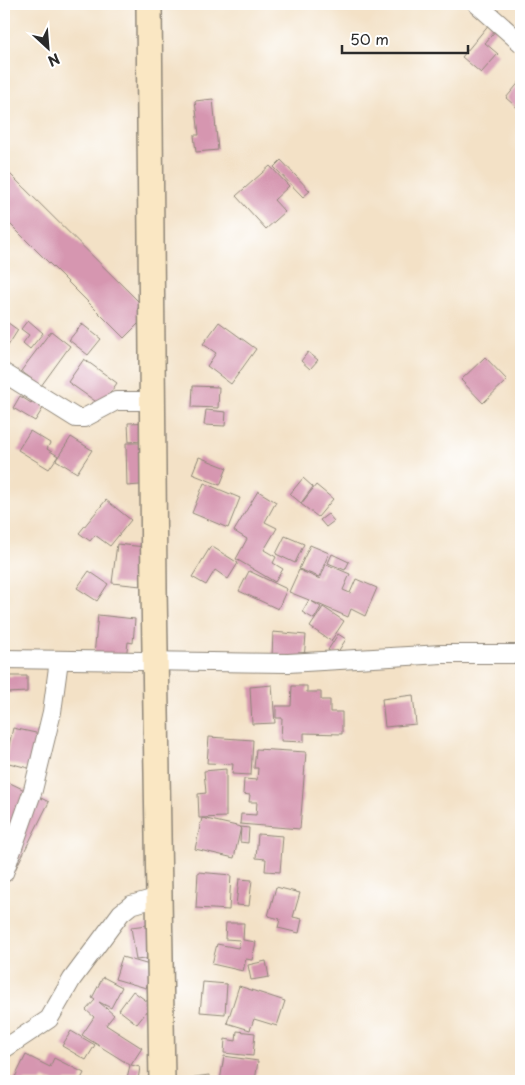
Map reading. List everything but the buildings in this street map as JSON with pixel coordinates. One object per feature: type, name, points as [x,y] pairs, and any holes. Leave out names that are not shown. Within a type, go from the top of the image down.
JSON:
[{"type":"main road","points":[[149,4],[162,1081]]},
{"type":"street","points":[[477,4],[521,43]]},
{"type":"street","points":[[4,373],[76,418],[84,418],[116,401],[154,400]]},
{"type":"street","points":[[4,659],[288,663],[442,654],[521,654]]},
{"type":"street","points":[[4,873],[32,790],[52,712],[59,660]]},
{"type":"street","points":[[4,1049],[49,1019],[72,979],[121,913],[131,905],[159,897]]}]
